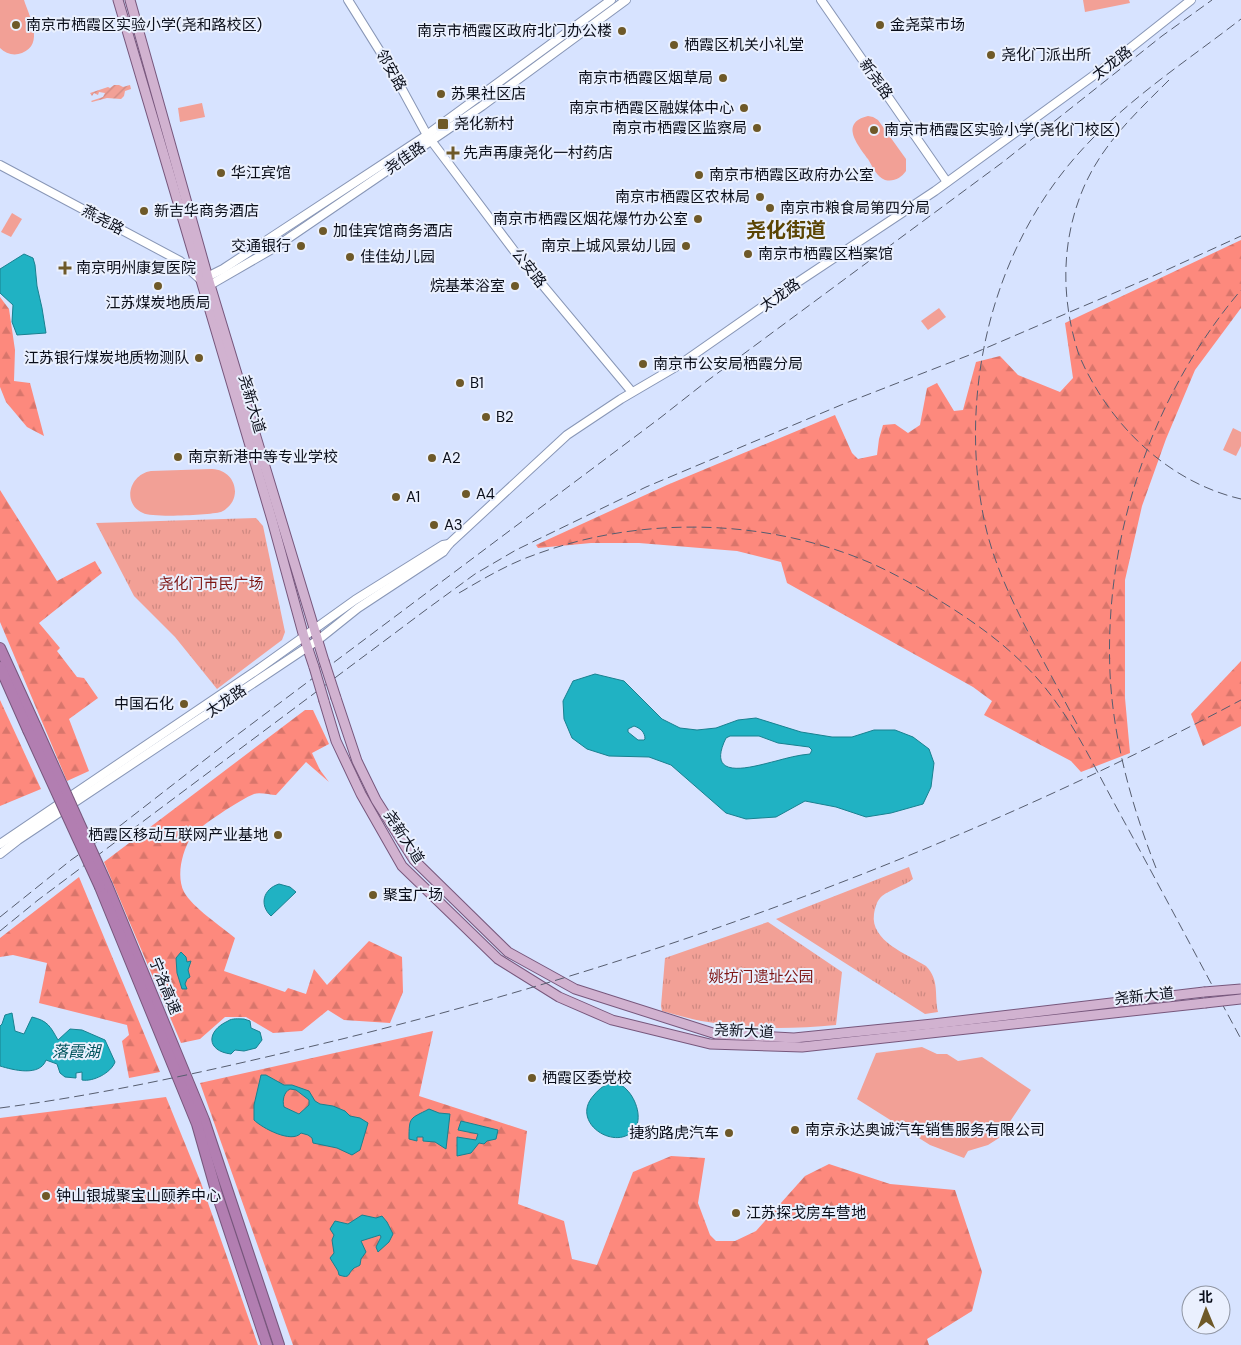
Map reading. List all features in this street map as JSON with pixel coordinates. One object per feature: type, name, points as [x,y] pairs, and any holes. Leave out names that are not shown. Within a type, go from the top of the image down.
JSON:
[{"type":"highway","name":"宁洛高速","points":[[0,648],[32,728],[103,886],[204,1120],[279,1345]]},
{"type":"highway","name":"宁洛高速","points":[[0,667],[32,728]]},
{"type":"highway","name":"宁洛高速","points":[[103,886],[198,1124],[217,1194],[266,1345]]},
{"type":"main road","name":"尧新大道","points":[[118,0],[324,661],[357,761],[376,800],[414,860],[508,952],[574,989],[716,1034],[794,1038],[1241,989]]},
{"type":"main road","name":"尧新大道","points":[[130,0],[305,642],[336,741],[357,785],[402,866],[498,960],[559,997],[612,1020],[710,1044],[802,1047],[1241,999]]},
{"type":"street","name":"邻安路","points":[[348,0],[391,69],[429,137]]},
{"type":"street","name":"尧佳路","points":[[205,280],[274,248],[429,137],[611,0]]},
{"type":"street","name":"尧佳路","points":[[429,137],[482,106],[626,0]]},
{"type":"street","name":"新尧路","points":[[821,0],[947,182]]},
{"type":"street","name":"太龙路","points":[[0,844],[305,642],[318,640],[358,608],[442,552],[567,435],[632,392],[679,365],[792,286],[947,182],[1132,48],[1191,0]]},
{"type":"street","name":"公安路","points":[[429,137],[515,252],[632,392]]},
{"type":"street","name":"燕尧路","points":[[0,165],[180,261],[205,280]]},
{"type":"street","name":"太龙路","points":[[0,854],[305,642],[315,629],[355,600],[443,544],[449,544]]},
{"type":"green space","name":"南京市栖霞区实验小学(尧和路校区)","points":[[0,0],[24,0],[32,21],[34,36],[33,43],[29,49],[22,53],[10,54],[0,48]]},
{"type":"green space","points":[[1083,0],[1129,0],[1130,3],[1085,12]]},
{"type":"green space","points":[[114,85],[123,87],[130,85],[131,89],[125,91],[121,99],[107,98],[91,101],[103,97],[105,93],[99,92],[98,95],[94,93],[92,96],[90,93],[110,88]]},
{"type":"green space","points":[[202,103],[205,117],[180,122],[178,108]]},
{"type":"green space","points":[[868,116],[878,120],[906,159],[906,171],[897,179],[885,180],[875,171],[853,135],[854,124],[859,119]]},
{"type":"green space","points":[[12,213],[22,219],[11,237],[1,232]]},
{"type":"green space","points":[[1241,240],[1241,308],[1195,370],[1166,439],[1142,506],[1125,580],[1125,698],[1130,753],[1081,772],[1071,761],[984,715],[992,701],[973,687],[787,583],[781,562],[737,551],[639,543],[591,543],[538,548],[536,545],[667,485],[835,415],[852,453],[858,459],[877,455],[883,425],[895,424],[908,433],[920,425],[927,388],[937,383],[954,411],[963,410],[976,362],[1000,356],[1018,375],[1060,392],[1073,378],[1065,323]]},
{"type":"green space","points":[[0,297],[9,309],[15,350],[14,381],[30,383],[44,436],[27,427],[6,402],[0,387]]},
{"type":"green space","points":[[939,308],[946,317],[928,330],[921,321]]},
{"type":"green space","points":[[1233,428],[1241,432],[1241,446],[1236,456],[1223,450]]},
{"type":"green space","points":[[212,469],[227,475],[232,480],[234,487],[233,501],[221,512],[181,516],[148,515],[136,508],[132,503],[130,496],[133,483],[144,473],[151,471]]},
{"type":"green space","points":[[0,490],[57,581],[95,561],[102,573],[39,623],[60,648],[57,651],[77,677],[84,678],[98,698],[69,719],[89,771],[67,781],[0,622]]},
{"type":"green space","name":"尧化门市民广场","points":[[256,518],[263,526],[285,632],[282,640],[217,689],[175,637],[134,596],[96,523]]},
{"type":"green space","points":[[1241,661],[1241,726],[1203,746],[1191,714]]},
{"type":"green space","points":[[0,700],[41,789],[0,806]]},
{"type":"green space","points":[[305,710],[313,710],[329,744],[312,753],[320,770],[329,782],[306,762],[276,795],[254,794],[240,801],[195,832],[188,843],[181,864],[180,879],[184,892],[194,904],[235,938],[224,971],[285,992],[288,988],[306,994],[314,969],[327,985],[369,941],[402,957],[403,992],[390,1023],[344,1020],[328,1010],[302,1031],[273,1033],[246,1017],[225,1017],[200,1039],[181,1043],[104,862]]},
{"type":"green space","points":[[909,867],[913,879],[880,898],[875,909],[874,923],[878,932],[891,946],[926,966],[935,982],[938,1012],[925,1014],[776,919]]},
{"type":"green space","points":[[79,877],[160,1072],[129,1078],[122,1041],[129,1035],[127,1025],[39,1003],[47,963],[13,955],[0,957],[0,938]]},
{"type":"green space","name":"姚坊门遗址公园","points":[[768,922],[842,972],[836,1025],[756,1028],[724,1025],[662,1011],[665,958]]},
{"type":"green space","points":[[433,1031],[419,1096],[527,1131],[518,1204],[564,1221],[572,1259],[597,1265],[633,1172],[671,1156],[705,1158],[698,1203],[710,1235],[716,1241],[735,1241],[756,1231],[805,1176],[829,1164],[890,1184],[955,1190],[982,1272],[972,1311],[927,1339],[929,1345],[293,1345],[200,1083]]},
{"type":"green space","points":[[922,1047],[937,1054],[947,1054],[958,1061],[982,1057],[1031,1090],[999,1138],[988,1145],[968,1151],[964,1158],[930,1145],[857,1099],[876,1053]]},
{"type":"green space","points":[[166,1097],[201,1183],[258,1345],[0,1345],[0,1118]]},
{"type":"water","points":[[24,254],[33,258],[35,265],[46,333],[17,335],[12,322],[13,305],[0,293],[0,269]]},
{"type":"water","points":[[595,674],[624,681],[662,719],[680,728],[697,730],[716,728],[738,720],[756,718],[801,732],[832,737],[852,737],[874,730],[895,730],[913,737],[929,749],[934,763],[931,787],[923,804],[891,813],[866,817],[836,807],[805,801],[776,817],[746,819],[726,813],[671,765],[649,757],[609,756],[587,749],[572,738],[564,719],[563,701],[573,681]],"holes":[[[634,726],[643,732],[644,740],[638,740],[628,732],[628,729]],[[730,736],[759,736],[778,743],[809,747],[812,750],[810,754],[756,766],[735,768],[727,766],[722,761],[721,752],[726,738]]]},
{"type":"water","points":[[279,884],[290,887],[296,892],[271,916],[265,907],[264,898],[269,890]]},
{"type":"water","points":[[181,952],[186,957],[187,962],[191,961],[188,970],[190,977],[185,984],[187,989],[182,989],[177,973],[176,958]]},
{"type":"water","name":"落霞湖","points":[[12,1013],[15,1031],[24,1034],[32,1017],[42,1020],[48,1025],[58,1040],[70,1029],[82,1030],[105,1040],[115,1062],[113,1066],[106,1073],[96,1078],[82,1080],[82,1072],[76,1073],[76,1078],[65,1077],[60,1073],[57,1064],[46,1060],[38,1069],[26,1071],[0,1066],[0,1026],[5,1015]]},
{"type":"water","points":[[244,1019],[250,1021],[251,1028],[260,1032],[262,1040],[256,1048],[244,1051],[235,1050],[231,1054],[217,1049],[213,1045],[213,1035],[221,1025],[230,1020]]},
{"type":"water","points":[[261,1075],[266,1075],[284,1085],[292,1085],[309,1091],[315,1101],[320,1104],[333,1106],[345,1111],[350,1116],[360,1118],[368,1123],[360,1150],[352,1155],[337,1148],[313,1143],[312,1138],[308,1135],[301,1133],[291,1137],[270,1131],[254,1120],[254,1105]],"holes":[[[290,1089],[296,1090],[309,1100],[309,1105],[299,1114],[284,1107],[283,1104],[286,1092]]]},
{"type":"water","points":[[614,1083],[623,1086],[630,1094],[636,1104],[638,1115],[637,1125],[634,1130],[626,1136],[616,1138],[606,1136],[598,1131],[591,1124],[587,1115],[588,1105],[598,1090]]},
{"type":"water","points":[[429,1109],[439,1113],[450,1114],[446,1149],[435,1142],[423,1141],[423,1137],[417,1137],[417,1141],[409,1139],[409,1126],[412,1119]]},
{"type":"water","points":[[461,1121],[498,1130],[496,1139],[487,1141],[484,1144],[479,1143],[471,1153],[457,1156],[457,1137],[476,1140],[478,1134],[458,1130]]},
{"type":"water","points":[[362,1215],[376,1218],[382,1216],[393,1234],[389,1242],[378,1252],[376,1247],[381,1237],[380,1235],[361,1241],[366,1252],[361,1259],[360,1265],[354,1268],[347,1276],[339,1275],[330,1258],[334,1253],[332,1240],[334,1235],[330,1229],[335,1221],[348,1224]]},
{"type":"railway","points":[[0,917],[71,860],[121,825],[229,741],[707,381],[1003,162],[1162,36],[1212,0]]},
{"type":"railway","points":[[1077,724],[1007,589],[989,541],[985,524],[978,477],[976,428],[979,380],[987,332],[1001,286],[1020,241],[1043,200],[1072,161],[1110,121],[1131,103],[1241,19]]},
{"type":"railway","points":[[1169,80],[1132,117],[1110,143],[1083,189],[1076,209],[1067,250],[1066,291],[1072,332],[1085,368],[1099,393],[1126,429],[1142,445],[1178,473],[1198,484],[1219,493],[1241,499]]},
{"type":"railway","points":[[0,931],[38,900],[427,609],[475,574],[516,550],[646,487],[841,405],[972,354],[1149,278],[1241,236]]},
{"type":"railway","points":[[1156,868],[1132,797],[1115,723],[1110,673],[1110,622],[1115,570],[1125,519],[1140,470],[1159,421],[1182,375],[1210,331],[1241,290]]},
{"type":"railway","points":[[459,593],[515,563],[575,542],[617,533],[661,528],[704,527],[748,530],[791,538],[833,549],[873,564],[917,587],[988,633],[1016,657],[1042,683],[1053,698],[1088,754],[1241,1039]]},
{"type":"railway","points":[[0,1108],[129,1087],[342,1039],[458,1009],[574,975],[688,938],[802,897],[914,853],[1025,806],[1134,755],[1241,700]]},
{"type":"place","name":"南京市栖霞区实验小学(尧和路校区)","points":[[16,25]]},
{"type":"place","name":"金尧菜市场","points":[[880,25]]},
{"type":"place","name":"南京市栖霞区政府北门办公楼","points":[[622,31]]},
{"type":"place","name":"栖霞区机关小礼堂","points":[[674,45]]},
{"type":"place","name":"尧化门派出所","points":[[991,55]]},
{"type":"place","name":"南京市栖霞区烟草局","points":[[723,78]]},
{"type":"place","name":"苏果社区店","points":[[441,94]]},
{"type":"place","name":"南京市栖霞区融媒体中心","points":[[744,108]]},
{"type":"place","name":"尧化新村","points":[[443,124]]},
{"type":"place","name":"南京市栖霞区监察局","points":[[757,128]]},
{"type":"place","name":"南京市栖霞区实验小学(尧化门校区)","points":[[874,130]]},
{"type":"place","name":"先声再康尧化一村药店","points":[[453,153]]},
{"type":"place","name":"华江宾馆","points":[[221,173]]},
{"type":"place","name":"南京市栖霞区政府办公室","points":[[699,175]]},
{"type":"place","name":"南京市栖霞区农林局","points":[[760,197]]},
{"type":"place","name":"南京市粮食局第四分局","points":[[770,208]]},
{"type":"place","name":"新吉华商务酒店","points":[[144,211]]},
{"type":"place","name":"南京市栖霞区烟花爆竹办公室","points":[[698,219]]},
{"type":"place","name":"加佳宾馆商务酒店","points":[[323,231]]},
{"type":"place","name":"交通银行","points":[[301,246]]},
{"type":"place","name":"南京上城风景幼儿园","points":[[686,246]]},
{"type":"place","name":"南京市栖霞区档案馆","points":[[748,254]]},
{"type":"place","name":"佳佳幼儿园","points":[[350,257]]},
{"type":"place","name":"南京明州康复医院","points":[[65,268]]},
{"type":"place","name":"江苏煤炭地质局","points":[[158,286]]},
{"type":"place","name":"烷基苯浴室","points":[[515,286]]},
{"type":"place","name":"江苏银行煤炭地质物测队","points":[[199,358]]},
{"type":"place","name":"南京市公安局栖霞分局","points":[[643,364]]},
{"type":"place","name":"B1","points":[[460,383]]},
{"type":"place","name":"B2","points":[[486,417]]},
{"type":"place","name":"南京新港中等专业学校","points":[[178,457]]},
{"type":"place","name":"A2","points":[[432,458]]},
{"type":"place","name":"A4","points":[[466,494]]},
{"type":"place","name":"A1","points":[[396,497]]},
{"type":"place","name":"A3","points":[[434,525]]},
{"type":"place","name":"中国石化","points":[[184,704]]},
{"type":"place","name":"栖霞区移动互联网产业基地","points":[[278,835]]},
{"type":"place","name":"聚宝广场","points":[[373,895]]},
{"type":"place","name":"栖霞区委党校","points":[[532,1078]]},
{"type":"place","name":"南京永达奥诚汽车销售服务有限公司","points":[[795,1130]]},
{"type":"place","name":"捷豹路虎汽车","points":[[729,1133]]},
{"type":"place","name":"钟山银城聚宝山颐养中心","points":[[46,1196]]},
{"type":"place","name":"江苏探戈房车营地","points":[[736,1213]]},
{"type":"district","name":"尧化街道","points":[[786,230]]}]
